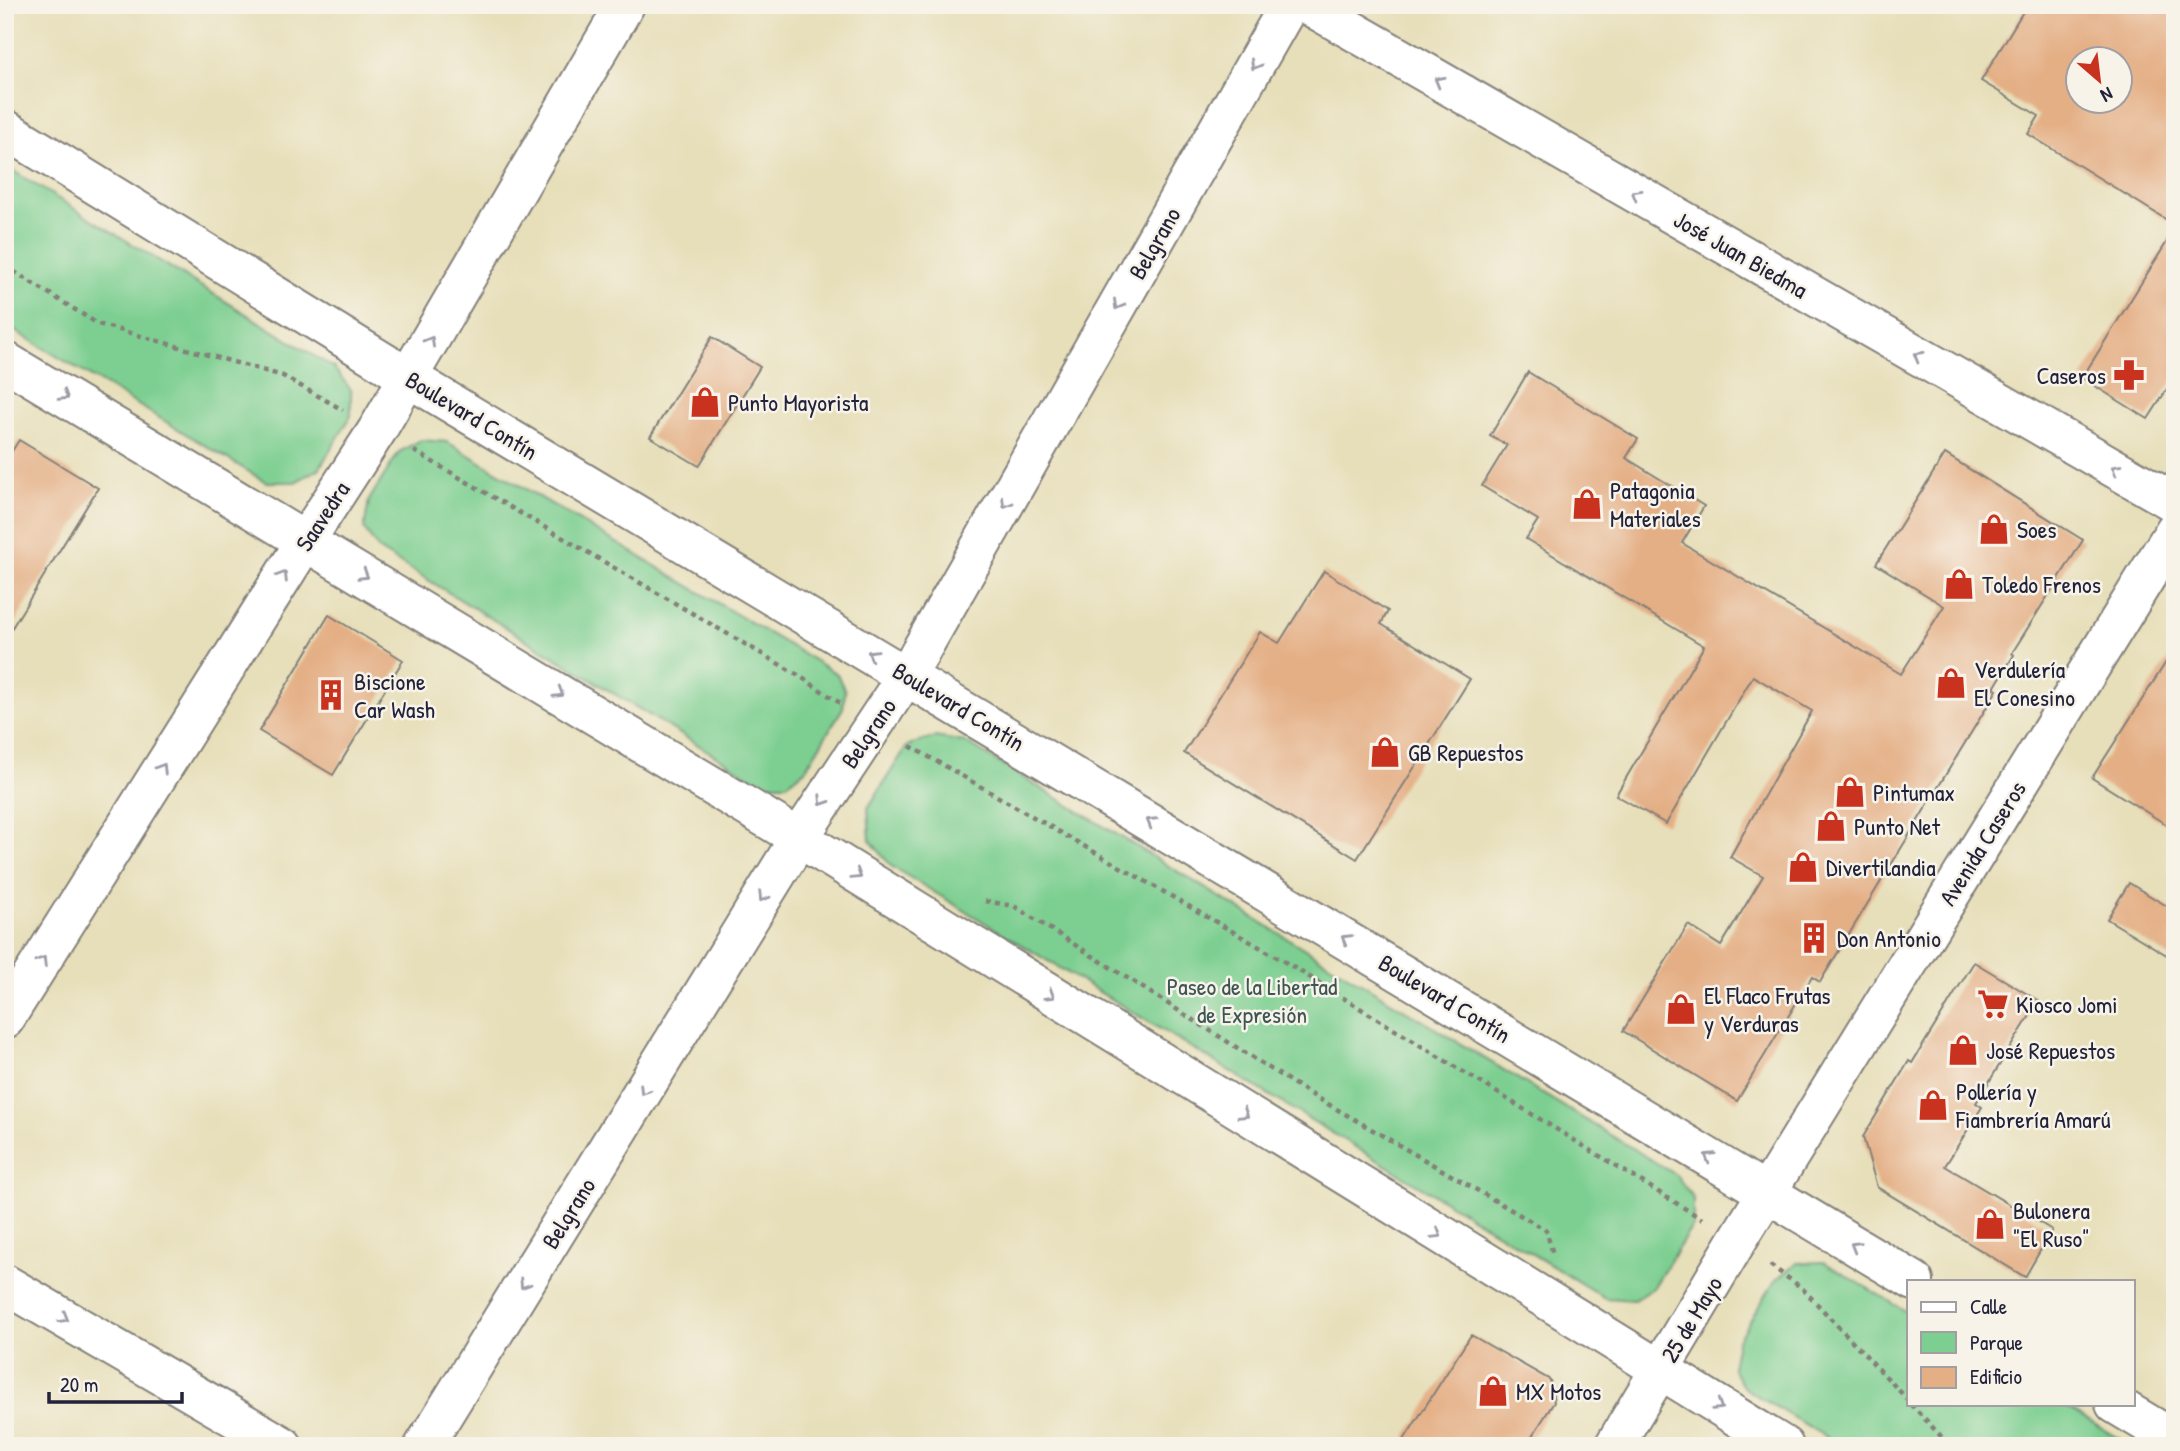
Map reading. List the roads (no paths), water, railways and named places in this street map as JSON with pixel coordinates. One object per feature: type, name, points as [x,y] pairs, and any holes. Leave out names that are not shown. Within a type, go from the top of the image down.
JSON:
[{"type":"main road","name":"Saavedra","points":[[5,1019],[409,378],[625,5]]},
{"type":"main road","name":"Belgrano","points":[[424,1446],[799,838],[907,675],[1289,5]]},
{"type":"main road","name":"José Juan Biedma","points":[[1308,5],[2175,503]]},
{"type":"main road","name":"Boulevard Contín","points":[[5,129],[409,378],[1912,1280]]},
{"type":"main road","points":[[5,361],[799,838],[1784,1446]]},
{"type":"main road","name":"Avenida Caseros","points":[[1768,1192],[2175,530]]},
{"type":"main road","name":"25 de Mayo","points":[[1614,1446],[1768,1192]]},
{"type":"main road","points":[[5,1284],[283,1446]]},
{"type":"main road","points":[[2118,1406],[2175,1440]]},
{"type":"place","name":"Caseros","points":[[2129,375]]},
{"type":"place","name":"Punto Mayorista","points":[[705,402]]},
{"type":"place","name":"Patagonia Materiales","points":[[1587,504]]},
{"type":"place","name":"Soes","points":[[1994,529]]},
{"type":"place","name":"Toledo Frenos","points":[[1959,584]]},
{"type":"place","name":"Verdulería El Conesino","points":[[1951,683]]},
{"type":"place","name":"Biscione Car Wash","points":[[331,695]]},
{"type":"place","name":"GB Repuestos","points":[[1385,752]]},
{"type":"place","name":"Pintumax","points":[[1850,792]]},
{"type":"place","name":"Punto Net","points":[[1831,826]]},
{"type":"place","name":"Divertilandia","points":[[1803,867]]},
{"type":"place","name":"Don Antonio","points":[[1814,938]]},
{"type":"place","name":"Kiosco Jomi","points":[[1993,1004]]},
{"type":"place","name":"El Flaco Frutas y Verduras","points":[[1681,1009]]},
{"type":"place","name":"José Repuestos","points":[[1963,1050]]},
{"type":"place","name":"Pollería y Fiambrería Amarú","points":[[1933,1105]]},
{"type":"place","name":"Bulonera \"El Ruso\"","points":[[1990,1224]]},
{"type":"place","name":"MX Motos","points":[[1493,1391]]},
{"type":"park label","name":"Paseo de la Libertad de Expresión","points":[[1252,1000]]}]
